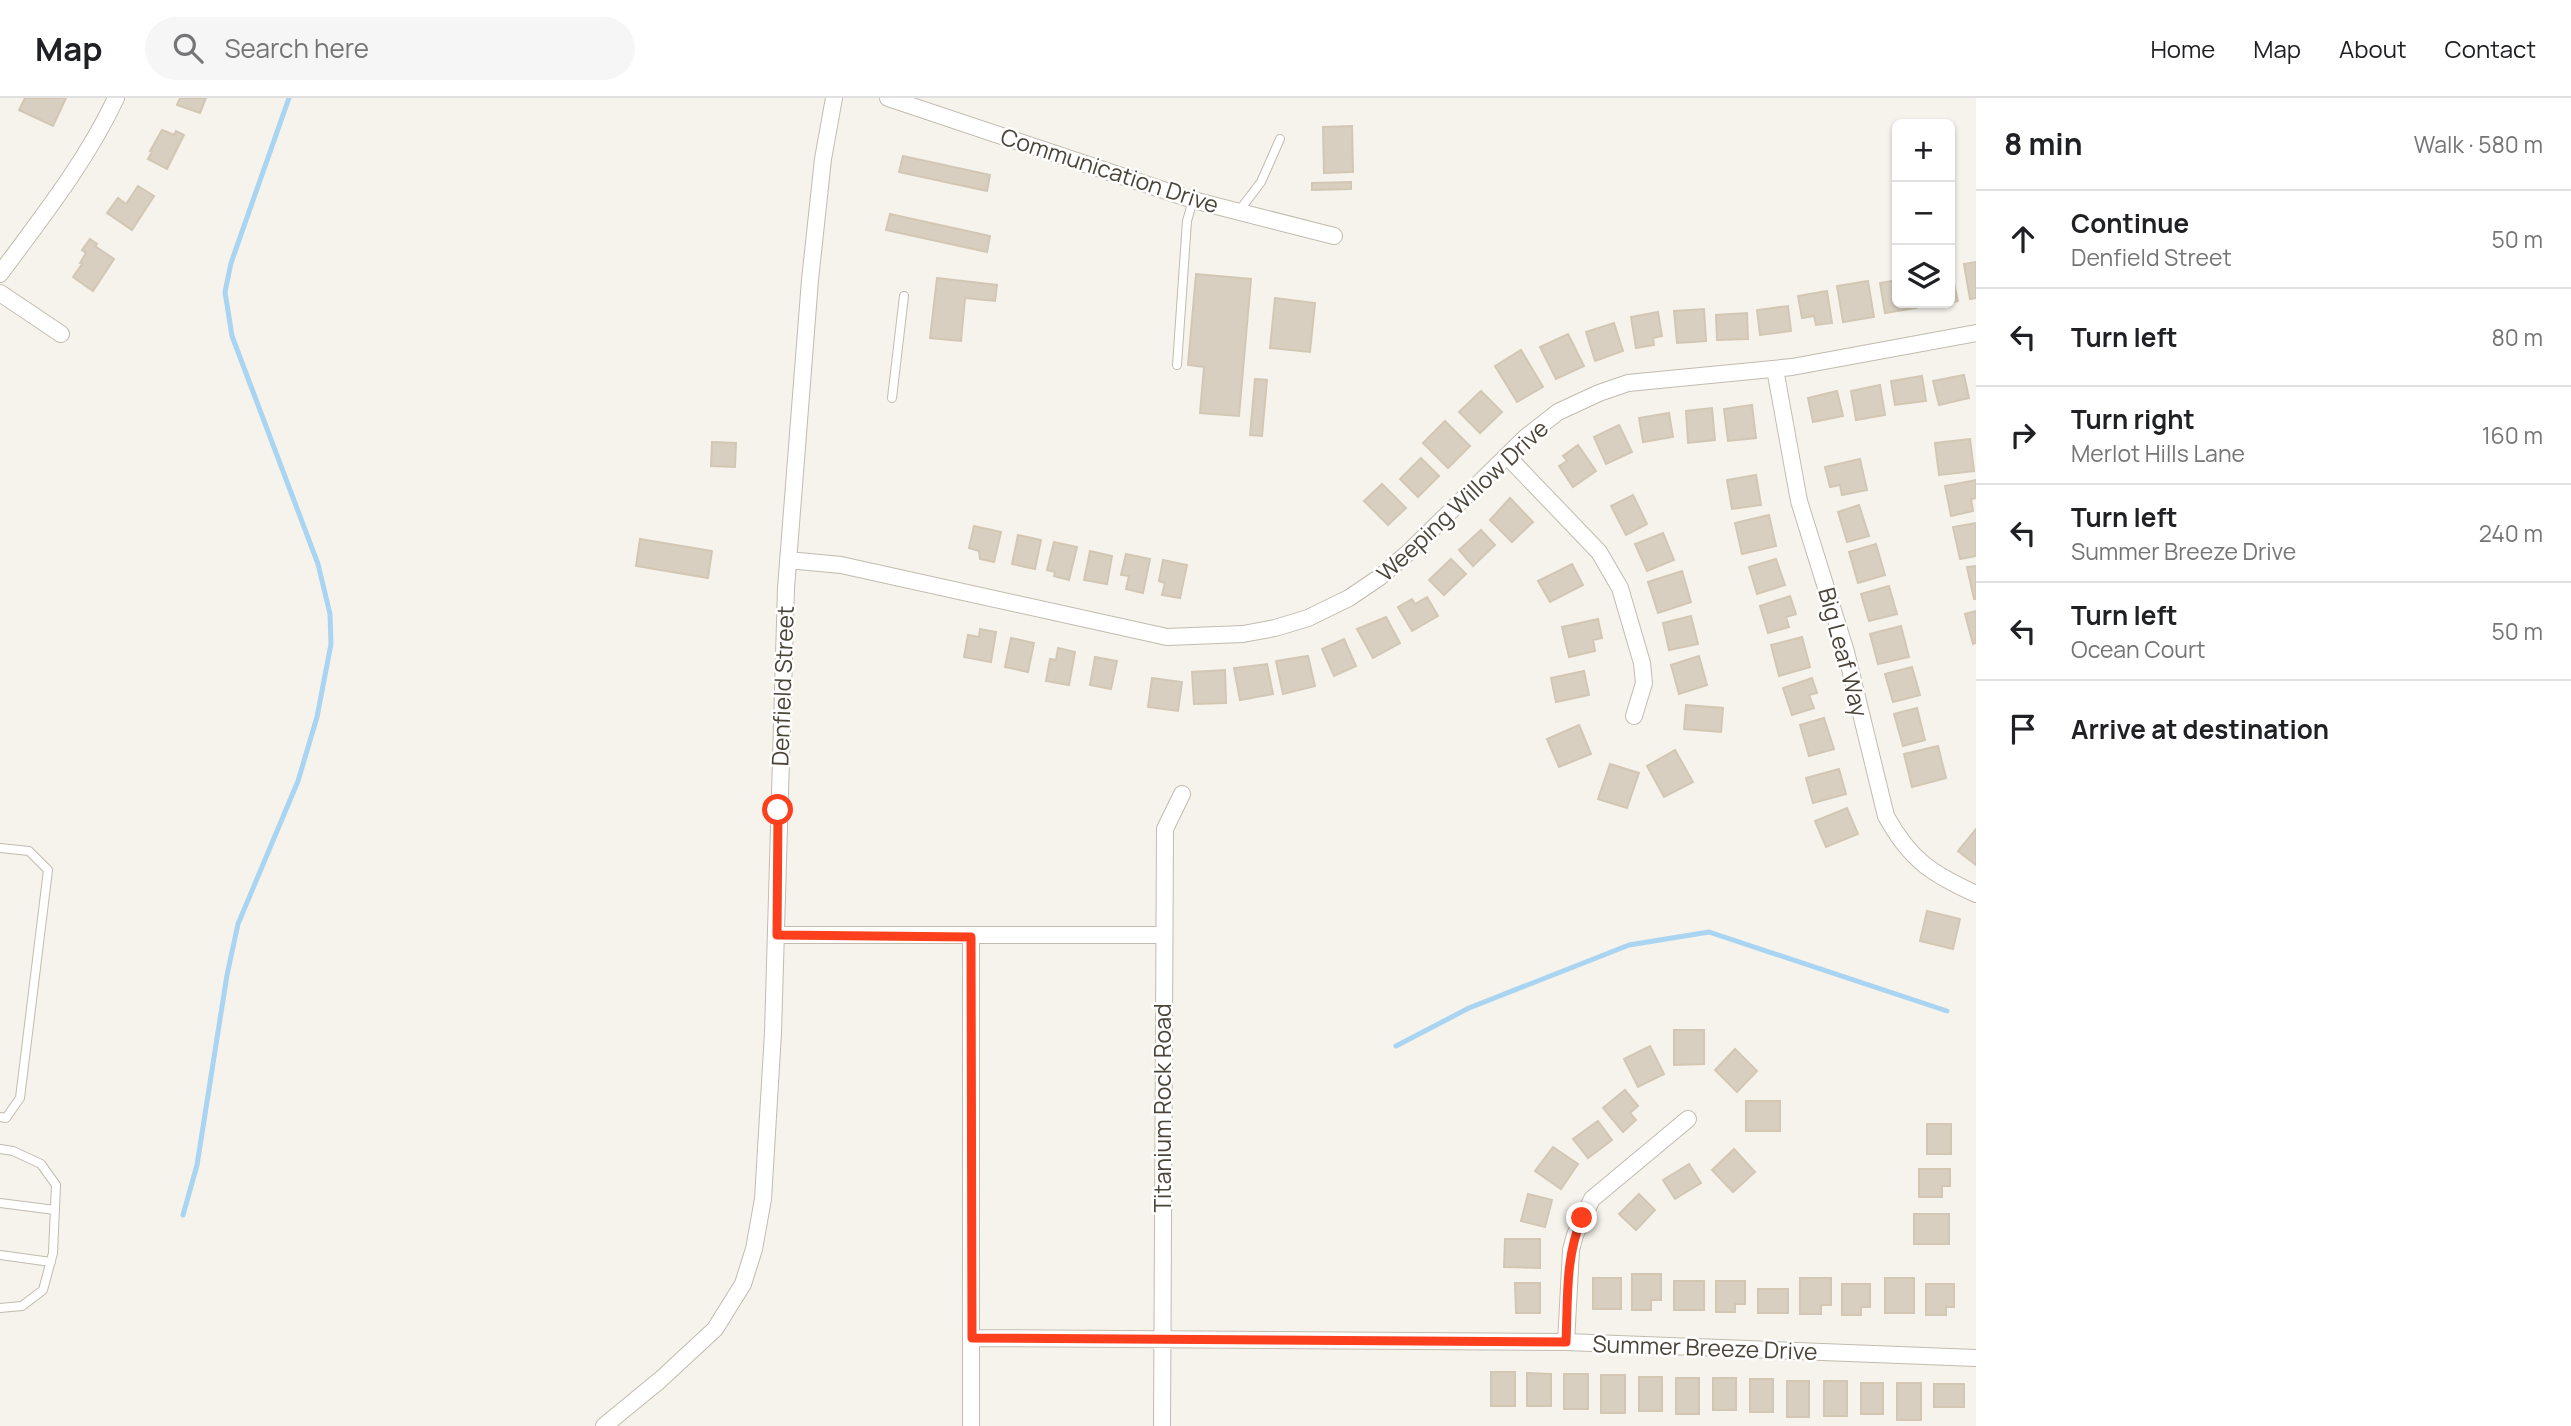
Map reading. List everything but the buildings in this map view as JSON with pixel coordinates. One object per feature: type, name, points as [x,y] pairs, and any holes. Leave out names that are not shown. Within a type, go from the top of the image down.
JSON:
[{"type":"street","points":[[0,274],[83,160],[116,98]]},
{"type":"street","name":"Denfield Street","points":[[604,1426],[660,1380],[715,1329],[737,1295],[749,1268],[763,1199],[777,935],[778,810],[788,560],[810,280],[823,159],[834,98]]},
{"type":"street","name":"Communication Drive","points":[[888,98],[1193,200],[1334,236]]},
{"type":"street","points":[[0,293],[61,334]]},
{"type":"street","name":"Weeping Willow Drive","points":[[788,560],[841,565],[1167,637],[1243,634],[1308,618],[1349,598],[1370,584],[1410,551],[1526,437],[1558,412],[1599,393],[1628,383],[1775,369],[1976,333]]},
{"type":"street","name":"Big Leaf Way","points":[[1775,369],[1799,500],[1846,652],[1886,816],[1898,838],[1938,877],[1976,894]]},
{"type":"street","points":[[1507,456],[1599,551],[1620,588],[1642,663],[1644,683],[1634,716]]},
{"type":"street","name":"Titanium Rock Road","points":[[1162,1426],[1165,829],[1182,794]]},
{"type":"street","points":[[777,935],[971,937],[1163,934]]},
{"type":"street","points":[[971,937],[971,1426]]},
{"type":"street","points":[[1566,1342],[1571,1250],[1592,1199],[1688,1119]]},
{"type":"street","name":"Summer Breeze Drive","points":[[972,1338],[1566,1342],[1976,1358]]},
{"type":"lane","points":[[1239,211],[1261,182],[1280,139]]},
{"type":"lane","points":[[1177,365],[1187,221],[1193,200]]},
{"type":"lane","points":[[891,398],[904,296]]},
{"type":"lane","points":[[0,848],[29,851],[48,870],[20,1098],[6,1118],[0,1117]]},
{"type":"lane","points":[[0,1149],[13,1151],[41,1164],[56,1185],[51,1262],[43,1290],[22,1306],[0,1308]]},
{"type":"lane","points":[[0,1203],[55,1210]]},
{"type":"lane","points":[[0,1255],[51,1262]]},
{"type":"waterway","points":[[183,1215],[197,1165],[227,975],[238,924],[298,781],[317,717],[331,644],[330,614],[318,564],[232,336],[225,292],[231,263],[289,98]]},
{"type":"waterway","points":[[1396,1046],[1469,1008],[1629,945],[1709,932],[1947,1011]]},
{"type":"route","points":[[778,810],[777,935],[971,937],[972,1338],[1566,1342],[1569,1265],[1575,1235],[1582,1218]]}]
